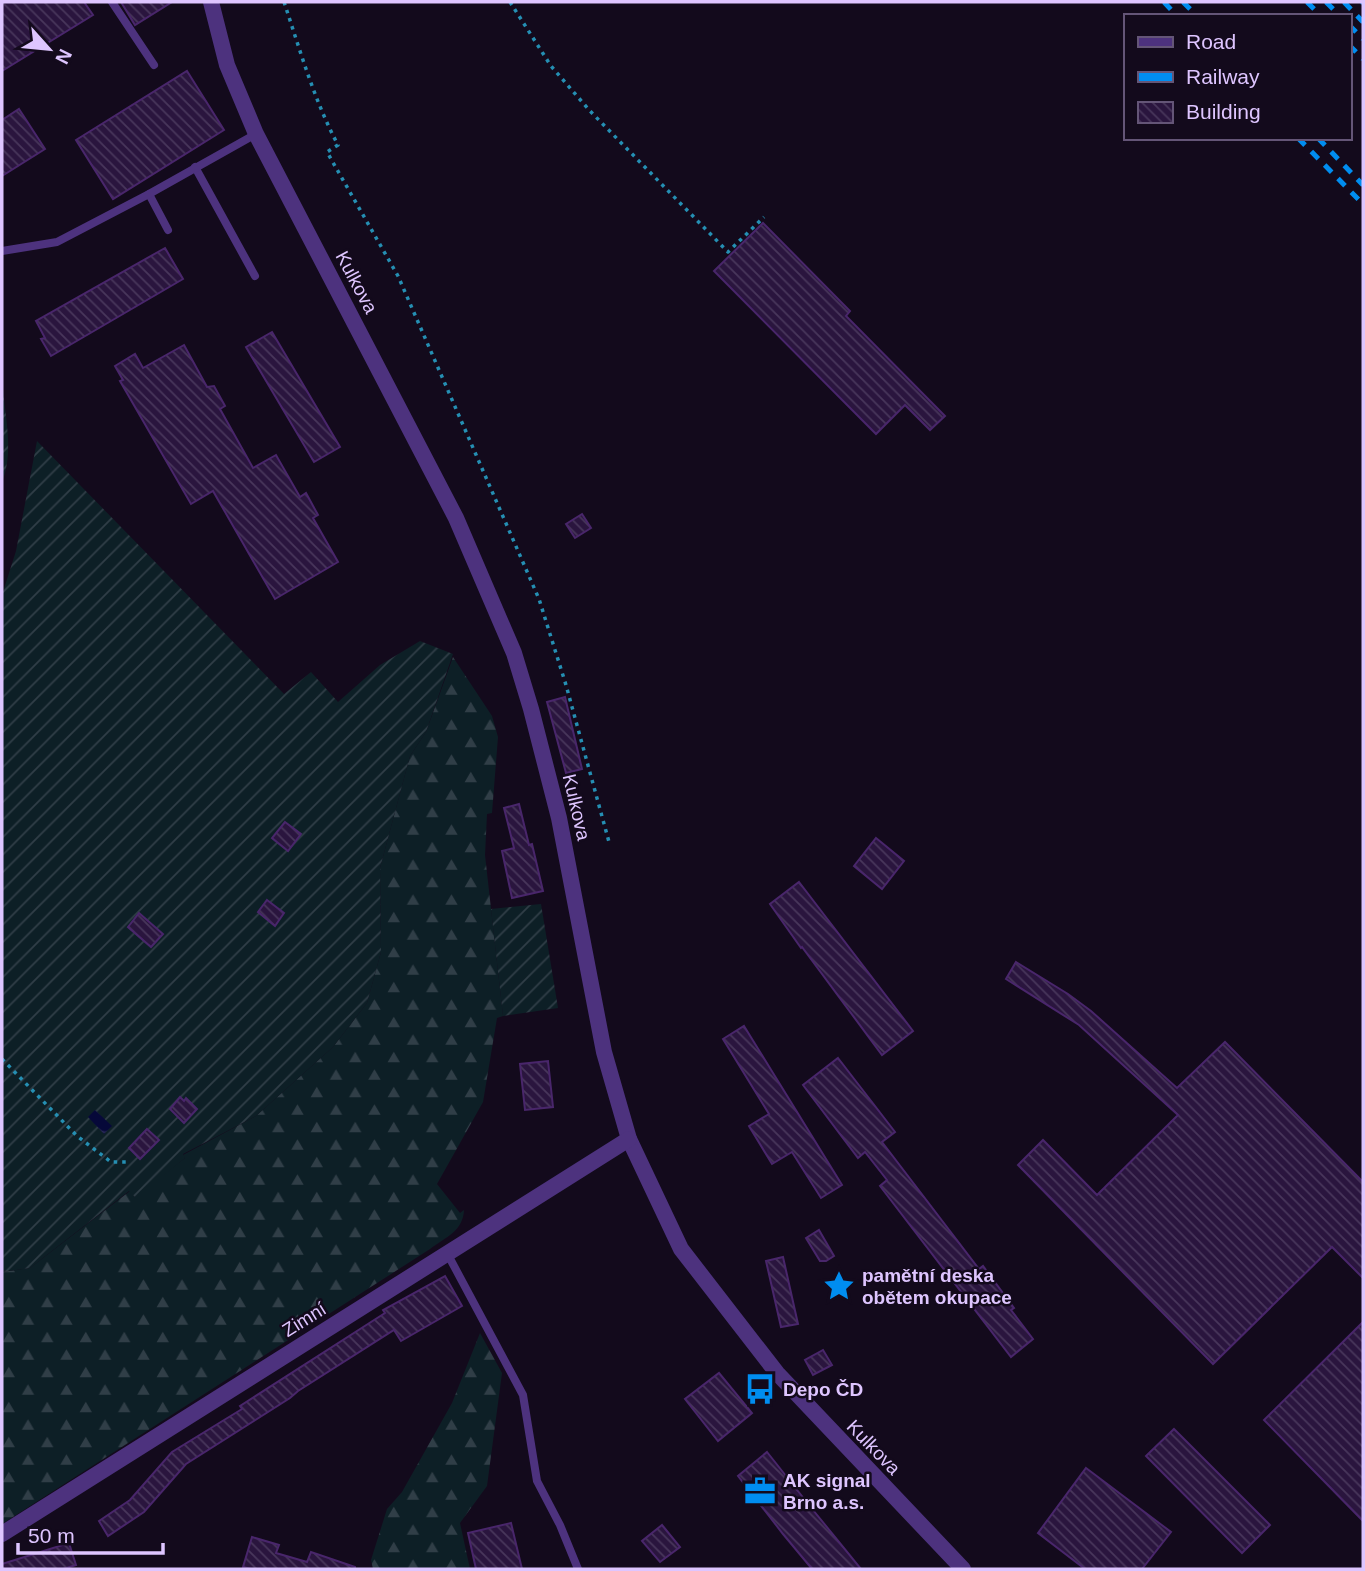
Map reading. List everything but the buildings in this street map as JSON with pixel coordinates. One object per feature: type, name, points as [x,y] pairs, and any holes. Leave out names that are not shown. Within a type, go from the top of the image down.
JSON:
[{"type":"street","name":"Kulkova","points":[[211,2],[227,65],[256,134],[456,518],[514,653],[559,818],[604,1052],[629,1139],[681,1249],[757,1349],[802,1402],[963,1569]]},
{"type":"street","name":"Zimní","points":[[2,1534],[629,1139]]},
{"type":"lane","points":[[113,2],[154,65]]},
{"type":"lane","points":[[2,251],[57,242],[256,134]]},
{"type":"lane","points":[[195,167],[254,276]]},
{"type":"lane","points":[[149,194],[168,230]]},
{"type":"lane","points":[[447,1253],[523,1395],[537,1482],[560,1525],[578,1569]]},
{"type":"path","points":[[285,2],[304,63],[327,124],[338,145],[327,152],[398,275],[539,599],[566,685],[609,842]]},
{"type":"path","points":[[510,2],[551,66],[590,111],[728,252],[764,217]]},
{"type":"path","points":[[2,1059],[77,1136],[111,1162],[127,1162]]},
{"type":"green space","points":[[2,370],[8,456],[2,482]]},
{"type":"green space","points":[[37,441],[284,694],[311,672],[338,702],[380,665],[420,641],[453,654],[426,732],[410,756],[380,868],[381,952],[367,1003],[333,1047],[256,1116],[183,1154],[185,1158],[136,1198],[129,1191],[30,1268],[2,1272],[2,595],[16,551]]},
{"type":"green space","points":[[453,657],[492,716],[498,737],[492,813],[487,814],[485,855],[503,1016],[497,1018],[483,1102],[437,1184],[460,1213],[464,1210],[461,1223],[453,1233],[430,1249],[2,1524],[2,1272],[30,1268],[130,1191],[135,1197],[185,1158],[183,1155],[256,1116],[333,1047],[367,1003],[381,952],[380,868],[410,756],[426,732]]},
{"type":"green space","points":[[541,904],[558,1008],[503,1016],[491,909]]},
{"type":"green space","points":[[480,1333],[502,1373],[487,1486],[460,1523],[470,1569],[373,1569],[371,1560],[387,1509],[402,1492],[452,1403]]},
{"type":"water","points":[[95,1110],[112,1126],[104,1134],[88,1117]]},
{"type":"railway","points":[[1164,2],[1175,14]]},
{"type":"railway","points":[[1183,2],[1195,14]]},
{"type":"railway","points":[[1307,2],[1319,14]]},
{"type":"railway","points":[[1326,2],[1338,14]]},
{"type":"railway","points":[[1344,2],[1363,22]]},
{"type":"railway","points":[[1351,27],[1363,39]]},
{"type":"railway","points":[[1351,47],[1363,59]]},
{"type":"railway","points":[[1300,140],[1363,204]]},
{"type":"railway","points":[[1320,140],[1363,185]]},
{"type":"place","name":"pamětní deska obětem okupace","points":[[839,1286]]},
{"type":"place","name":"Depo ČD","points":[[760,1389]]},
{"type":"place","name":"AK signal Brno a.s.","points":[[760,1491]]}]
